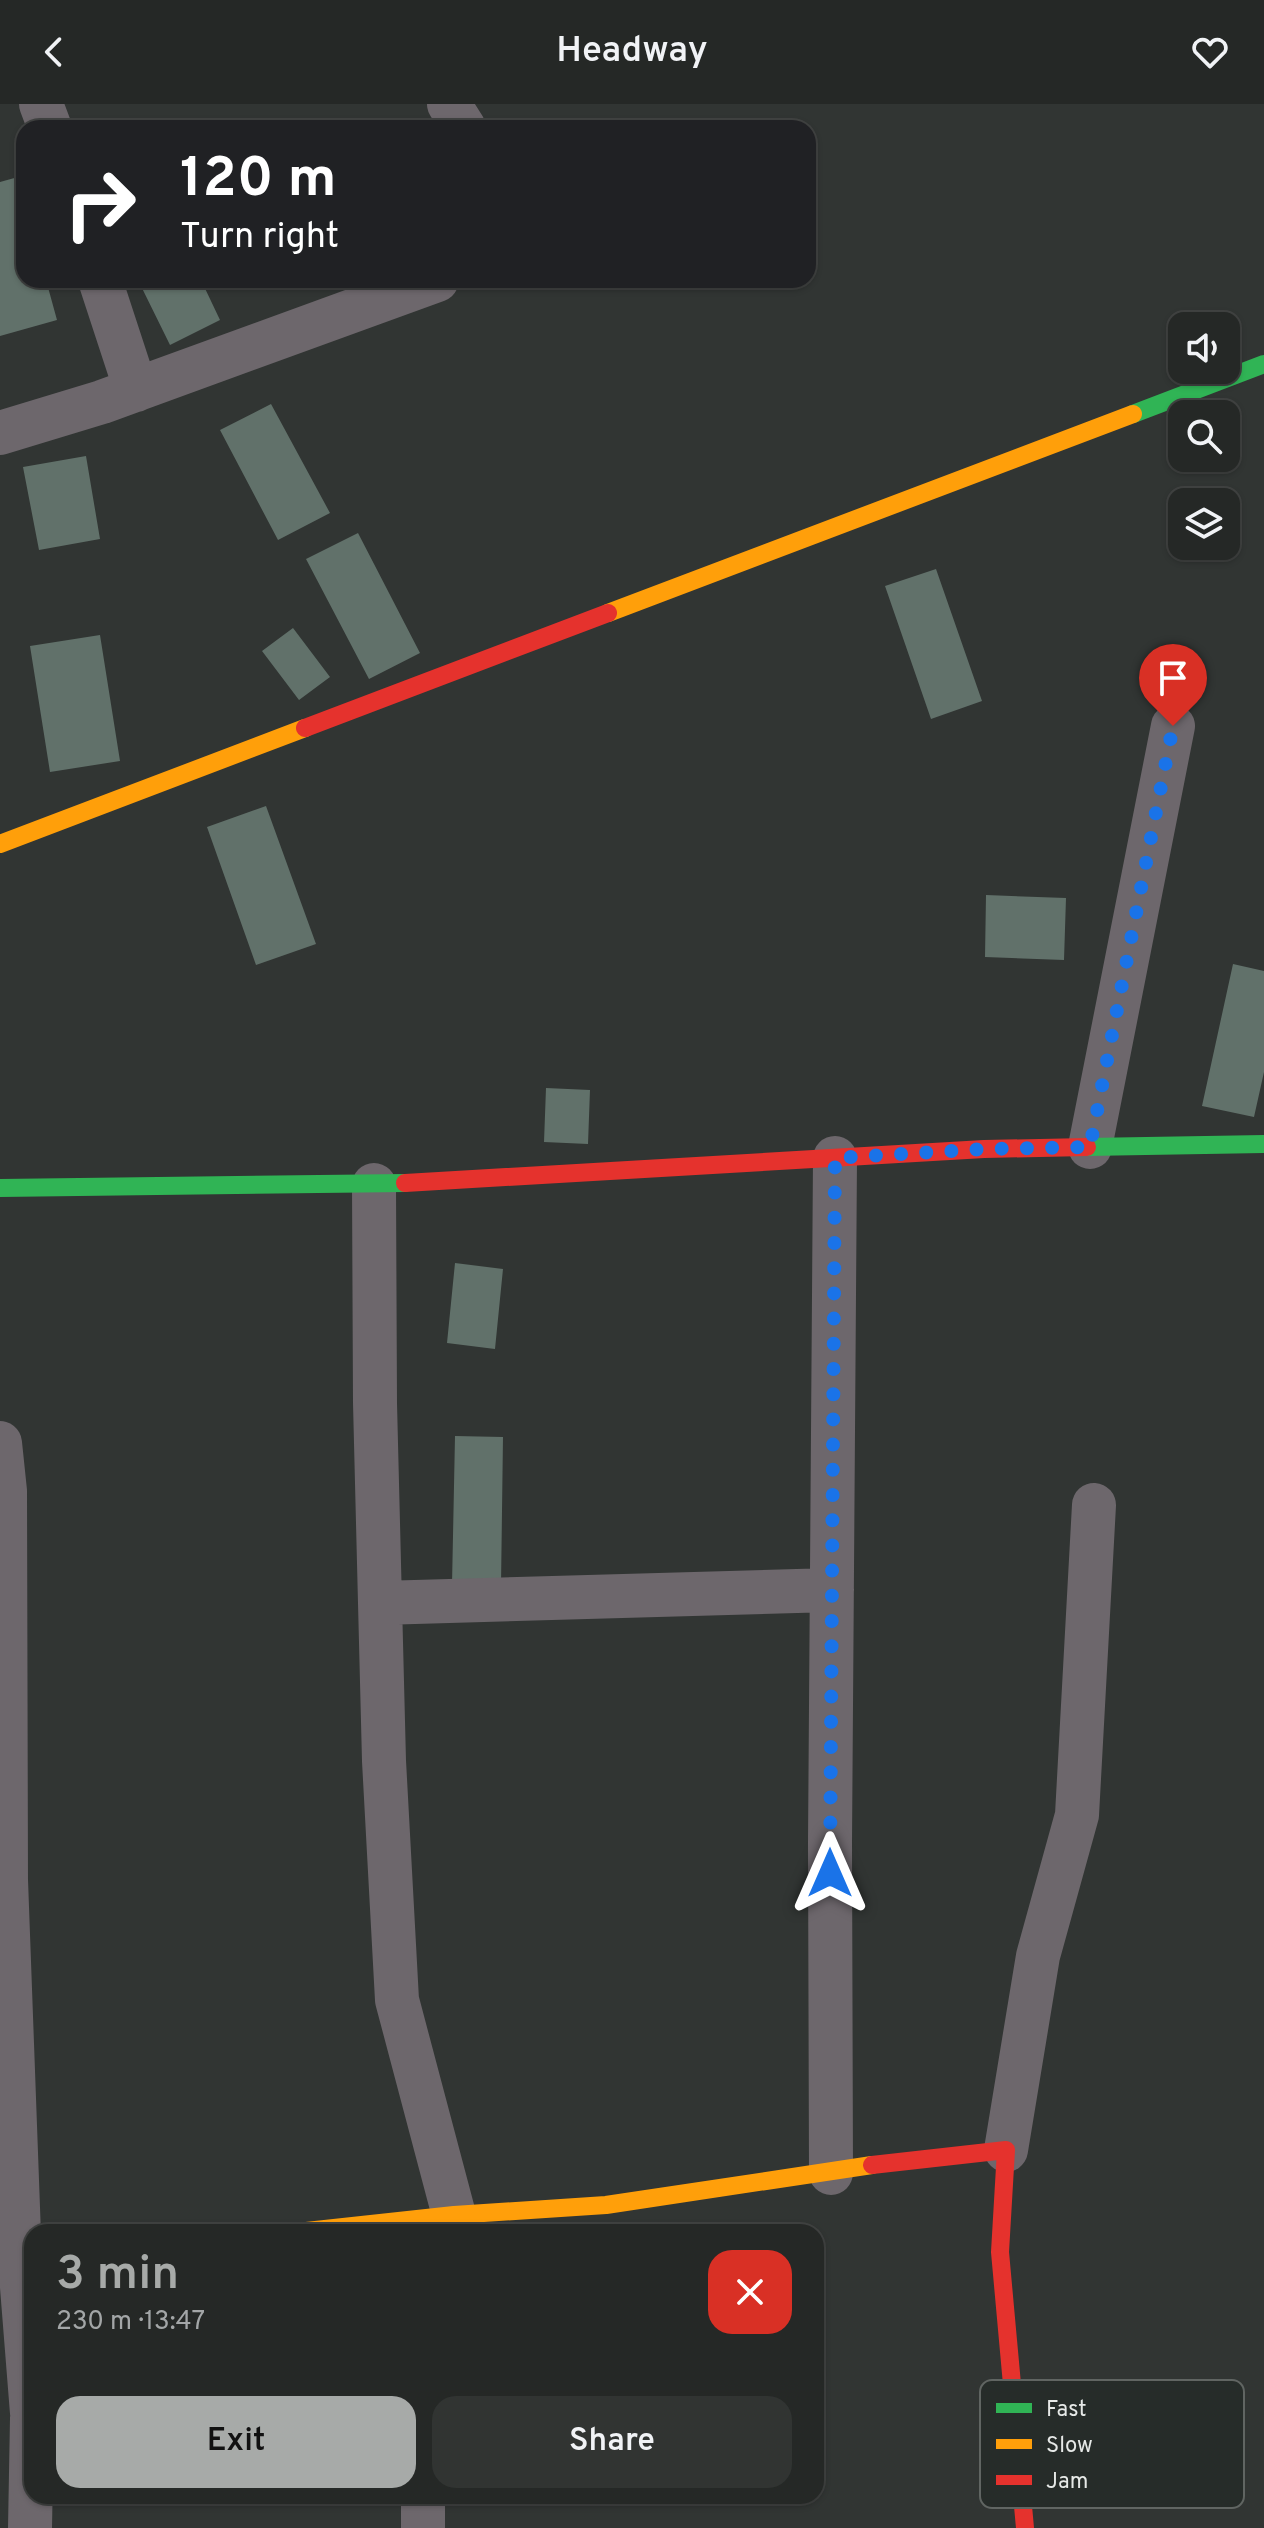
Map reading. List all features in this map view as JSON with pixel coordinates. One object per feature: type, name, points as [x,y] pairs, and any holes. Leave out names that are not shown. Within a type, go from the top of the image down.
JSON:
[{"type":"street","points":[[103,288],[136,390]]},
{"type":"street","points":[[0,433],[136,390],[415,288]]},
{"type":"street","points":[[0,844],[1264,364]]},
{"type":"street","points":[[1090,1147],[1173,726]]},
{"type":"street","points":[[0,1188],[374,1185],[984,1149],[1264,1144]]},
{"type":"street","points":[[831,2173],[835,1158]]},
{"type":"street","points":[[374,1185],[375,1403],[384,1761],[397,2000],[452,2223],[606,2205],[920,2158],[1006,2150]]},
{"type":"street","points":[[0,1443],[5,1491],[6,1880],[17,2262],[24,2333]]},
{"type":"street","points":[[1012,2380],[1000,2252],[1006,2150],[1038,1956],[1077,1815],[1094,1505]]},
{"type":"street","points":[[380,1603],[832,1590]]},
{"type":"street","points":[[30,2504],[30,2528]]},
{"type":"street","points":[[423,2504],[423,2528]]},
{"type":"street","points":[[1023,2508],[1025,2528]]},
{"type":"building","points":[[16,178],[16,288],[48,288],[57,320],[0,336],[0,182]]},
{"type":"building","points":[[142,288],[205,288],[220,320],[170,345]]},
{"type":"building","points":[[271,404],[330,513],[278,540],[220,430]]},
{"type":"building","points":[[86,456],[100,539],[39,550],[23,467]]},
{"type":"building","points":[[358,533],[420,653],[369,679],[306,559]]},
{"type":"building","points":[[936,569],[982,701],[931,719],[885,586]]},
{"type":"building","points":[[293,628],[330,677],[299,700],[262,651]]},
{"type":"building","points":[[100,635],[120,761],[50,772],[30,646]]},
{"type":"building","points":[[266,806],[316,944],[256,965],[207,827]]},
{"type":"building","points":[[986,895],[1066,898],[1064,960],[985,957]]},
{"type":"building","points":[[1233,964],[1264,971],[1264,1072],[1254,1117],[1202,1106]]},
{"type":"building","points":[[546,1088],[590,1090],[588,1144],[544,1142]]},
{"type":"building","points":[[455,1263],[503,1269],[495,1349],[447,1343]]},
{"type":"building","points":[[455,1436],[503,1437],[501,1586],[452,1585]]},
{"type":"traffic: fast","points":[[1133,414],[1264,364]]},
{"type":"traffic: fast","points":[[1087,1147],[1264,1144]]},
{"type":"traffic: fast","points":[[0,1188],[405,1183]]},
{"type":"traffic: slow","points":[[608,613],[1133,414]]},
{"type":"traffic: slow","points":[[0,844],[305,728]]},
{"type":"traffic: slow","points":[[371,2224],[606,2205],[872,2165]]},
{"type":"traffic: jam","points":[[305,728],[608,613]]},
{"type":"traffic: jam","points":[[405,1183],[984,1149],[1087,1147]]},
{"type":"traffic: jam","points":[[872,2165],[1006,2150],[1000,2252],[1012,2380]]},
{"type":"traffic: jam","points":[[1023,2508],[1025,2528]]},
{"type":"route","points":[[830,1873],[835,1158],[984,1149],[1090,1147],[1173,726]]}]
